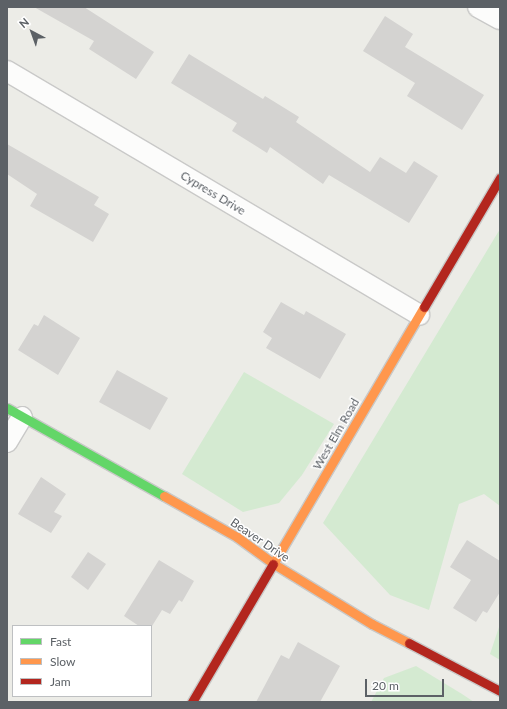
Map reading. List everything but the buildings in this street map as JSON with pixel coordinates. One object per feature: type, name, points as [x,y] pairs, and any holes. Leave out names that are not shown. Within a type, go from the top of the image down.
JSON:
[{"type":"street","points":[[478,7],[500,19]]},
{"type":"street","name":"Cypress Drive","points":[[7,71],[419,315]]},
{"type":"street","name":"West Elm Road","points":[[192,702],[500,178]]},
{"type":"street","points":[[7,442],[14,413]]},
{"type":"street","name":"Beaver Drive","points":[[14,413],[237,537],[274,564],[372,624],[500,691]]},
{"type":"green space","points":[[500,229],[500,506],[484,494],[459,504],[429,610],[390,595],[323,523]]},
{"type":"green space","points":[[244,372],[334,424],[302,475],[279,503],[243,512],[182,474]]},
{"type":"green space","points":[[500,624],[500,660],[490,654]]},
{"type":"green space","points":[[416,666],[474,702],[371,702],[384,678]]},
{"type":"traffic: fast","points":[[7,408],[164,496]]},
{"type":"traffic: slow","points":[[273,564],[424,307]]},
{"type":"traffic: slow","points":[[164,496],[237,537],[274,564],[372,624],[409,643]]},
{"type":"traffic: jam","points":[[424,307],[500,178]]},
{"type":"traffic: jam","points":[[192,702],[273,564]]},
{"type":"traffic: jam","points":[[409,643],[500,691]]}]
